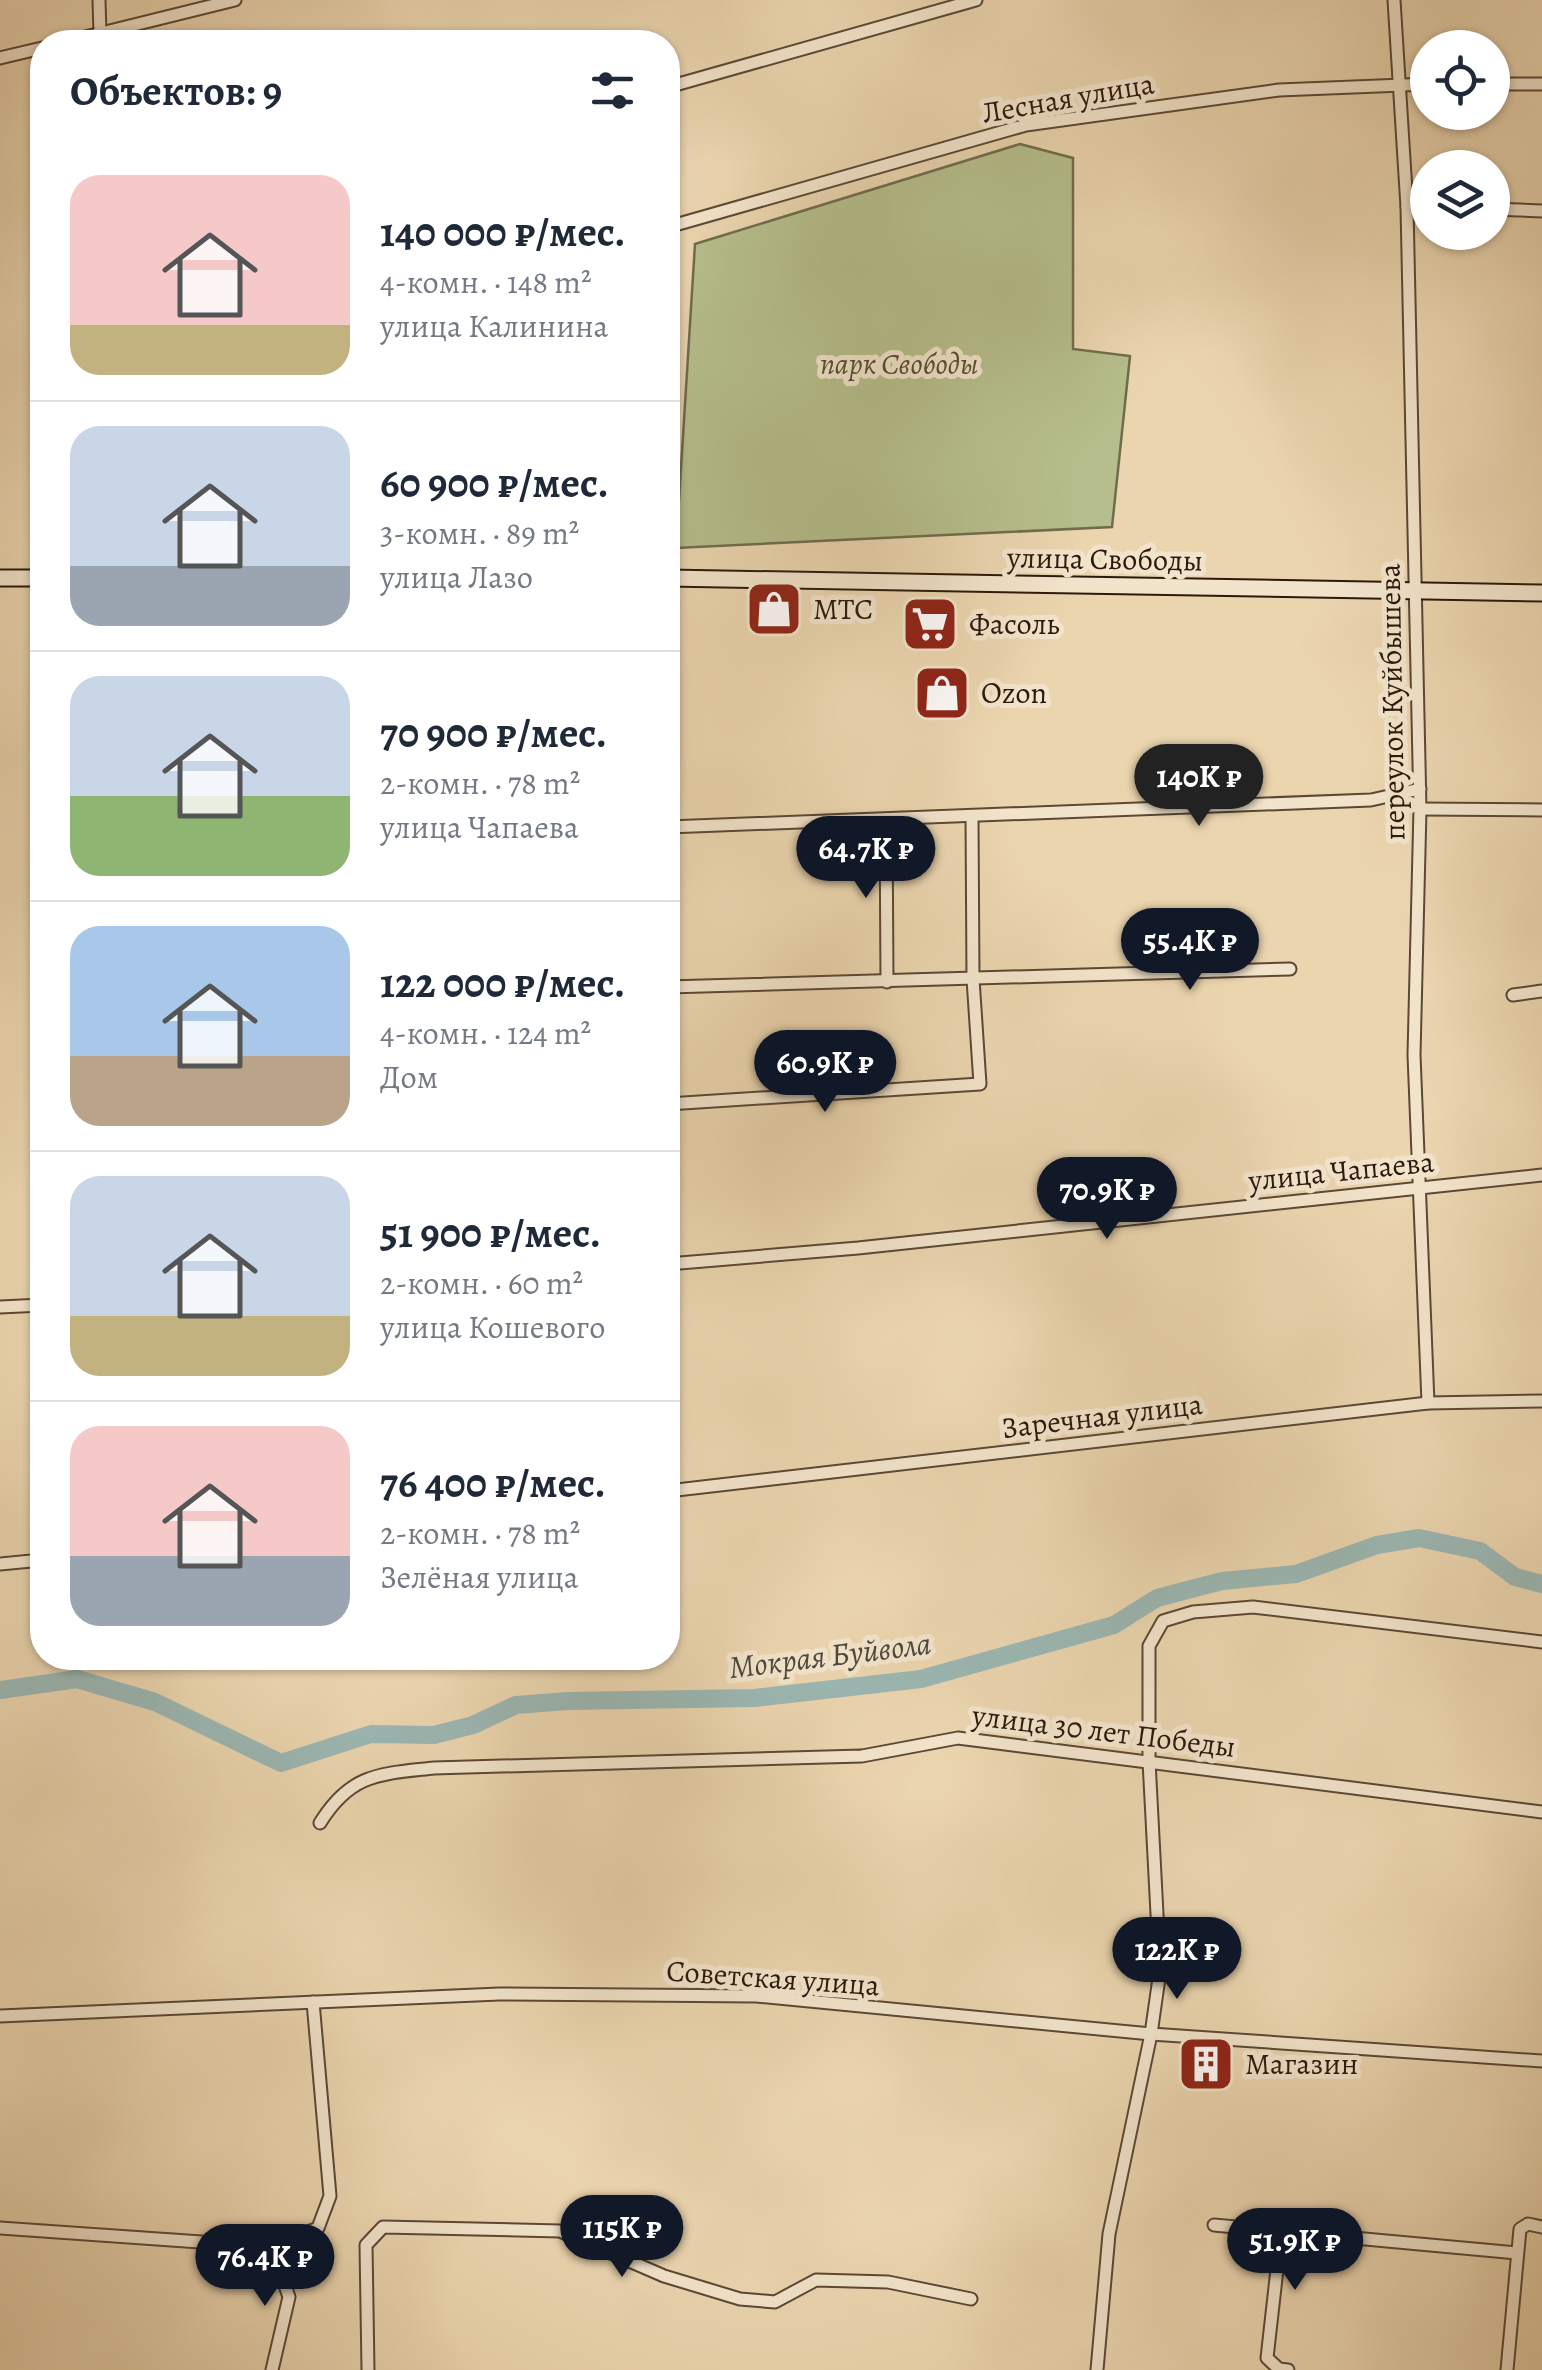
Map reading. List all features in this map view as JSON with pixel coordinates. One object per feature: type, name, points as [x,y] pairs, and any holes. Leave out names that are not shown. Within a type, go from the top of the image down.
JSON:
[{"type":"main road","points":[[0,578],[30,578]]},
{"type":"main road","name":"улица Свободы","points":[[680,578],[1542,593]]},
{"type":"street","points":[[98,0],[100,30]]},
{"type":"street","points":[[129,30],[235,0]]},
{"type":"street","points":[[680,83],[976,0]]},
{"type":"street","name":"переулок Куйбышева","points":[[1394,0],[1407,207],[1420,789],[1414,1055],[1428,1403]]},
{"type":"street","points":[[0,58],[30,51]]},
{"type":"street","name":"Лесная улица","points":[[680,224],[1026,124],[1279,90],[1410,84]]},
{"type":"street","points":[[1510,84],[1542,84]]},
{"type":"street","points":[[1510,210],[1542,210]]},
{"type":"street","points":[[680,826],[1372,800],[1420,789]]},
{"type":"street","points":[[1420,809],[1542,810]]},
{"type":"street","points":[[680,1103],[980,1084],[972,980],[972,816]]},
{"type":"street","points":[[886,819],[887,982]]},
{"type":"street","points":[[680,987],[1290,969]]},
{"type":"street","points":[[1513,995],[1542,991]]},
{"type":"street","name":"улица Чапаева","points":[[680,1263],[1542,1176]]},
{"type":"street","points":[[0,1307],[30,1306]]},
{"type":"street","name":"Заречная улица","points":[[680,1490],[1428,1403],[1542,1401]]},
{"type":"street","points":[[0,1564],[30,1561]]},
{"type":"street","points":[[1097,2370],[1108,2234],[1152,2034],[1160,1971],[1149,1761],[1149,1646],[1162,1621],[1194,1612],[1253,1608],[1542,1642]]},
{"type":"street","name":"улица 30 лет Победы","points":[[320,1822],[334,1800],[367,1777],[434,1768],[862,1756],[958,1738],[1542,1812]]},
{"type":"street","name":"Советская улица","points":[[0,2016],[498,1994],[756,1996],[1152,2034],[1542,2061]]},
{"type":"street","points":[[0,2228],[272,2247],[318,2228],[330,2196],[313,2002]]},
{"type":"street","points":[[1507,2370],[1520,2228],[1528,2224],[1542,2227]]},
{"type":"street","points":[[1214,2225],[1517,2254]]},
{"type":"street","points":[[368,2370],[366,2245],[383,2227],[560,2231],[664,2276],[740,2299],[775,2302],[816,2280],[888,2282],[971,2299]]},
{"type":"street","points":[[1281,2234],[1267,2358],[1279,2369],[1288,2370]]},
{"type":"street","points":[[272,2247],[289,2297],[272,2370]]},
{"type":"green space","name":"парк Свободы","points":[[1020,144],[1073,158],[1073,349],[1130,356],[1112,527],[680,548],[680,484],[695,244]]},
{"type":"waterway","name":"Мокрая Буйвола","points":[[0,1690],[77,1679],[155,1702],[281,1763],[371,1734],[434,1735],[473,1725],[516,1705],[754,1698],[921,1679],[1114,1625],[1157,1598],[1222,1581],[1296,1574],[1377,1545],[1419,1538],[1480,1551],[1515,1577],[1542,1584]]},
{"type":"place","name":"МТС","points":[[774,609]]},
{"type":"place","name":"Фасоль","points":[[930,624]]},
{"type":"place","name":"Ozon","points":[[942,693]]},
{"type":"place","name":"Магазин","points":[[1206,2064]]}]
